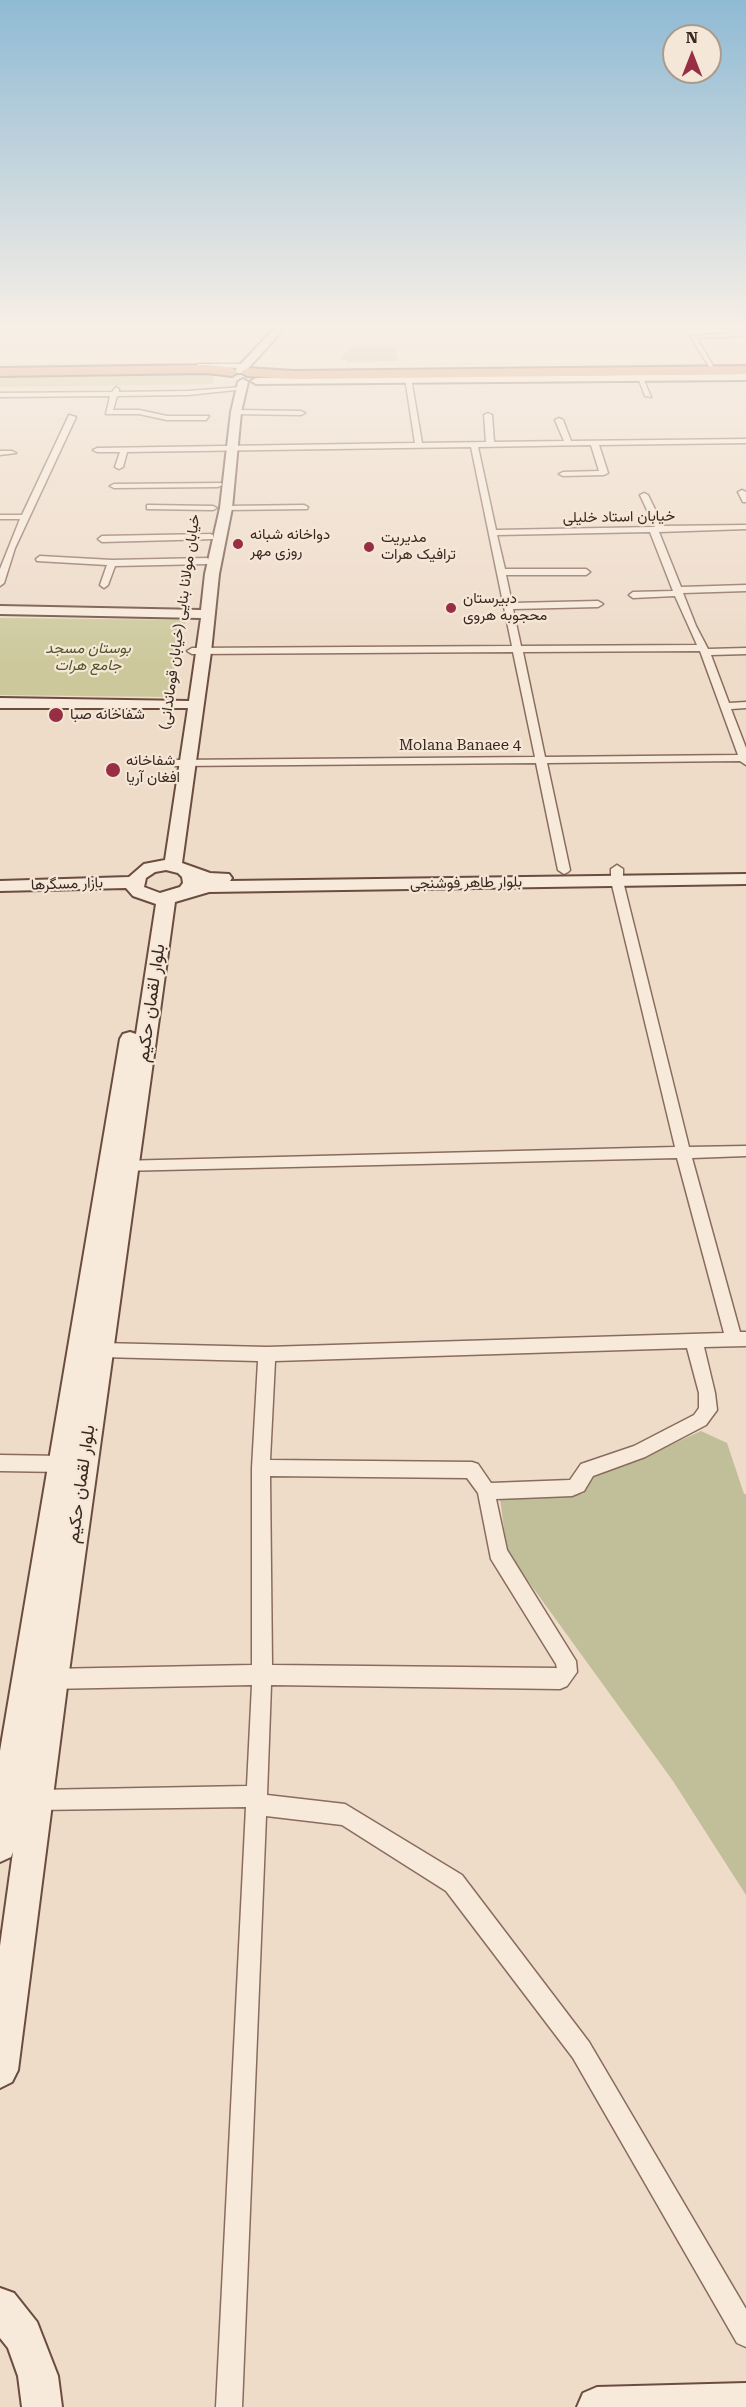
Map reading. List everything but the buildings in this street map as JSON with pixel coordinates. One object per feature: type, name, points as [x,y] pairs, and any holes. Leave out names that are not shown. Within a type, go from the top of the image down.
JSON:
[{"type":"street","points":[[1,578],[33,497],[62,442]]},
{"type":"street","name":"خیابان مولانا بنایی (خیابان قوماندانی)","points":[[182,763],[212,574],[229,442]]},
{"type":"street","name":"خیابان مولانا بنایی (خیابان قوماندانی)","points":[[204,614],[210,537],[220,508],[218,485],[229,442]]},
{"type":"street","points":[[97,450],[645,442]]},
{"type":"street","points":[[563,474],[604,473],[594,443]]},
{"type":"street","points":[[474,445],[564,870]]},
{"type":"street","points":[[119,467],[124,450]]},
{"type":"street","points":[[0,453],[12,453]]},
{"type":"street","points":[[114,486],[218,485]]},
{"type":"street","points":[[644,495],[678,591],[745,760]]},
{"type":"street","points":[[150,507],[304,507]]},
{"type":"street","points":[[0,517],[27,517]]},
{"type":"street","name":"خیابان استاد خلیلی","points":[[493,533],[746,527]]},
{"type":"street","points":[[102,539],[210,537]]},
{"type":"street","points":[[40,559],[112,563],[207,561]]},
{"type":"street","points":[[104,585],[112,563]]},
{"type":"street","points":[[501,572],[586,572]]},
{"type":"street","points":[[633,595],[746,588]]},
{"type":"street","points":[[508,606],[598,604]]},
{"type":"street","points":[[0,610],[204,614]]},
{"type":"street","points":[[198,652],[517,648],[746,651]]},
{"type":"street","name":"خیابان مولانا بنایی (خیابان قوماندانی)","points":[[173,867],[185,705],[198,652]]},
{"type":"street","points":[[0,704],[185,705]]},
{"type":"street","points":[[725,706],[746,705]]},
{"type":"street","name":"Molana Banaee 4","points":[[182,763],[745,760]]},
{"type":"street","name":"بلوار طاهر فوشنجی","points":[[169,896],[209,887],[617,875],[746,866]]},
{"type":"street","points":[[169,896],[138,892],[135,882],[143,872],[173,867]]},
{"type":"street","name":"بلوار طاهر فوشنجی","points":[[173,867],[208,878],[564,870],[617,875],[746,879]]},
{"type":"street","name":"بلوار لقمان حکیم","points":[[0,2070],[37,1800],[41,1679],[63,1464],[169,896],[193,879],[173,867]]},
{"type":"street","points":[[101,1350],[267,1354],[740,1339],[683,1152],[617,875]]},
{"type":"street","name":"بازار مسگرها","points":[[0,885],[135,882]]},
{"type":"street","points":[[119,1166],[746,1151]]},
{"type":"street","name":"بلوار لقمان حکیم","points":[[0,1846],[6,1778],[41,1679],[101,1350],[119,1166]]},
{"type":"street","points":[[486,1491],[572,1488],[578,1485],[587,1470],[639,1452],[700,1420],[708,1410],[707,1393],[694,1341]]},
{"type":"street","points":[[229,2407],[262,1675],[261,1468],[267,1354]]},
{"type":"street","points":[[0,1463],[63,1464]]},
{"type":"street","points":[[41,1679],[262,1675],[560,1679],[567,1672],[566,1661],[498,1553],[486,1491],[472,1470],[261,1468]]},
{"type":"street","points":[[37,1800],[257,1800],[345,1815],[454,1883],[581,2050],[746,2334]]},
{"type":"street","points":[[0,2307],[23,2336],[38,2376],[42,2407]]},
{"type":"street","points":[[597,2407],[746,2403]]},
{"type":"green space","name":"بوستان مسجد جامع هرات","points":[[0,618],[186,620],[167,697],[0,695]]},
{"type":"shaded area","points":[[701,1431],[727,1443],[744,1494],[746,1494],[746,1895],[673,1781],[507,1552],[500,1498],[583,1494],[594,1477]]},
{"type":"place","name":"دواخانه شبانه روزی مهر","points":[[238,544]]},
{"type":"place","name":"مدیریت ترافیک هرات","points":[[369,547]]},
{"type":"place","name":"دبیرستان محجوبه هروی","points":[[451,608]]},
{"type":"place","name":"شفاخانه صبا","points":[[56,715]]},
{"type":"place","name":"شفاخانه افغان آریا","points":[[113,770]]}]
